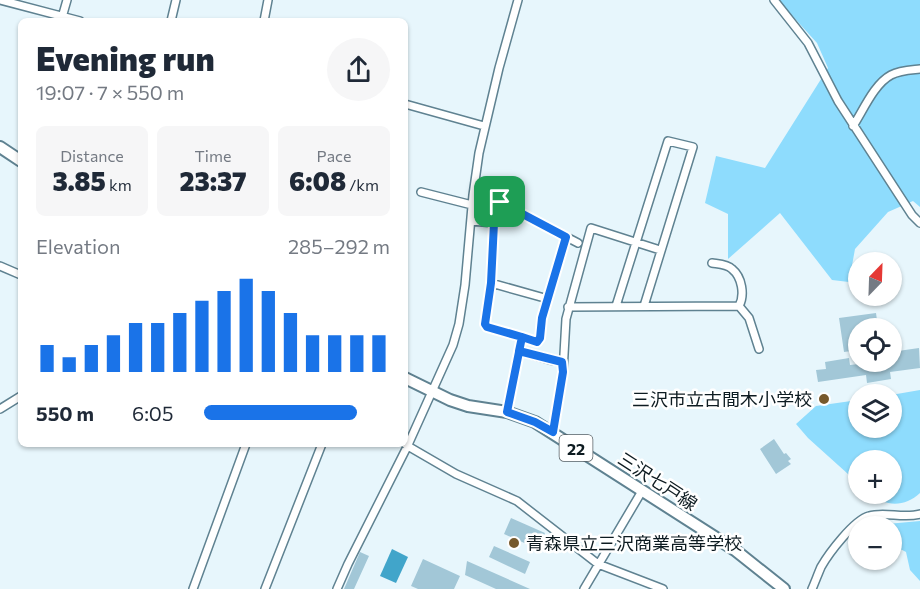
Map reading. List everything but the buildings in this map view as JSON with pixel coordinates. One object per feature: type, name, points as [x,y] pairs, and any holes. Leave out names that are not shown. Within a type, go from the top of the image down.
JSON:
[{"type":"main road","points":[[0,147],[18,159]]},
{"type":"main road","name":"三沢七戸線","points":[[408,379],[450,400],[507,412],[535,422],[553,432],[735,550],[784,589]]},
{"type":"street","points":[[0,0],[59,18]]},
{"type":"street","points":[[62,18],[66,0]]},
{"type":"street","points":[[172,18],[176,0]]},
{"type":"street","points":[[265,18],[268,0]]},
{"type":"street","points":[[408,441],[433,391],[453,345],[459,324],[472,205],[484,126],[518,0]]},
{"type":"street","points":[[774,0],[808,43],[853,126],[912,215],[920,223]]},
{"type":"street","points":[[853,126],[876,90],[890,76],[901,71],[920,69]]},
{"type":"street","points":[[408,105],[484,126]]},
{"type":"street","points":[[616,306],[668,141],[693,147],[644,306]]},
{"type":"street","points":[[503,186],[494,223],[491,283],[485,324],[487,327],[537,342],[540,338],[542,318],[566,237]]},
{"type":"street","points":[[421,192],[472,205]]},
{"type":"street","points":[[500,202],[578,243]]},
{"type":"street","points":[[471,221],[494,223]]},
{"type":"street","points":[[553,432],[563,372],[568,307],[591,228],[660,250]]},
{"type":"street","points":[[712,263],[727,266],[735,273],[742,289],[742,300],[739,306]]},
{"type":"street","points":[[0,266],[18,274]]},
{"type":"street","points":[[491,283],[548,299]]},
{"type":"street","points":[[568,307],[739,306]]},
{"type":"street","points":[[739,306],[749,318],[759,349]]},
{"type":"street","points":[[507,412],[522,337]]},
{"type":"street","points":[[519,351],[562,362]]},
{"type":"street","points":[[0,409],[18,398]]},
{"type":"street","points":[[408,446],[456,474],[517,501],[598,564],[663,589]]},
{"type":"street","points":[[193,589],[245,447]]},
{"type":"street","points":[[265,589],[321,447]]},
{"type":"street","points":[[337,589],[405,447]]},
{"type":"street","points":[[584,589],[642,491]]},
{"type":"street","points":[[812,589],[826,560],[854,525],[862,519],[869,515],[911,517],[920,514]]},
{"type":"shaded area","points":[[778,0],[920,0],[920,207],[913,201],[888,212],[854,252],[848,252],[848,282],[832,280],[780,213],[728,259],[728,214],[705,203],[716,156],[765,168],[828,68],[817,43]]},
{"type":"shaded area","points":[[920,390],[920,493],[902,503],[902,450],[848,450],[848,474],[796,424],[816,406],[848,401],[848,438],[902,438],[902,393]]},
{"type":"shaded area","points":[[920,521],[920,581],[910,570],[906,552],[902,550],[902,523]]},
{"type":"shaded area","points":[[392,549],[408,557],[396,583],[380,576]]},
{"type":"place","name":"三沢市立古間木小学校","points":[[824,399]]},
{"type":"place","name":"青森県立三沢商業高等学校","points":[[514,543]]},
{"type":"route","points":[[500,202],[494,223],[491,283],[485,324],[487,327],[522,337],[507,412],[535,422],[553,432],[563,372],[562,362],[550,360],[519,351],[522,337],[537,342],[540,338],[542,318],[566,237],[500,202]]}]
